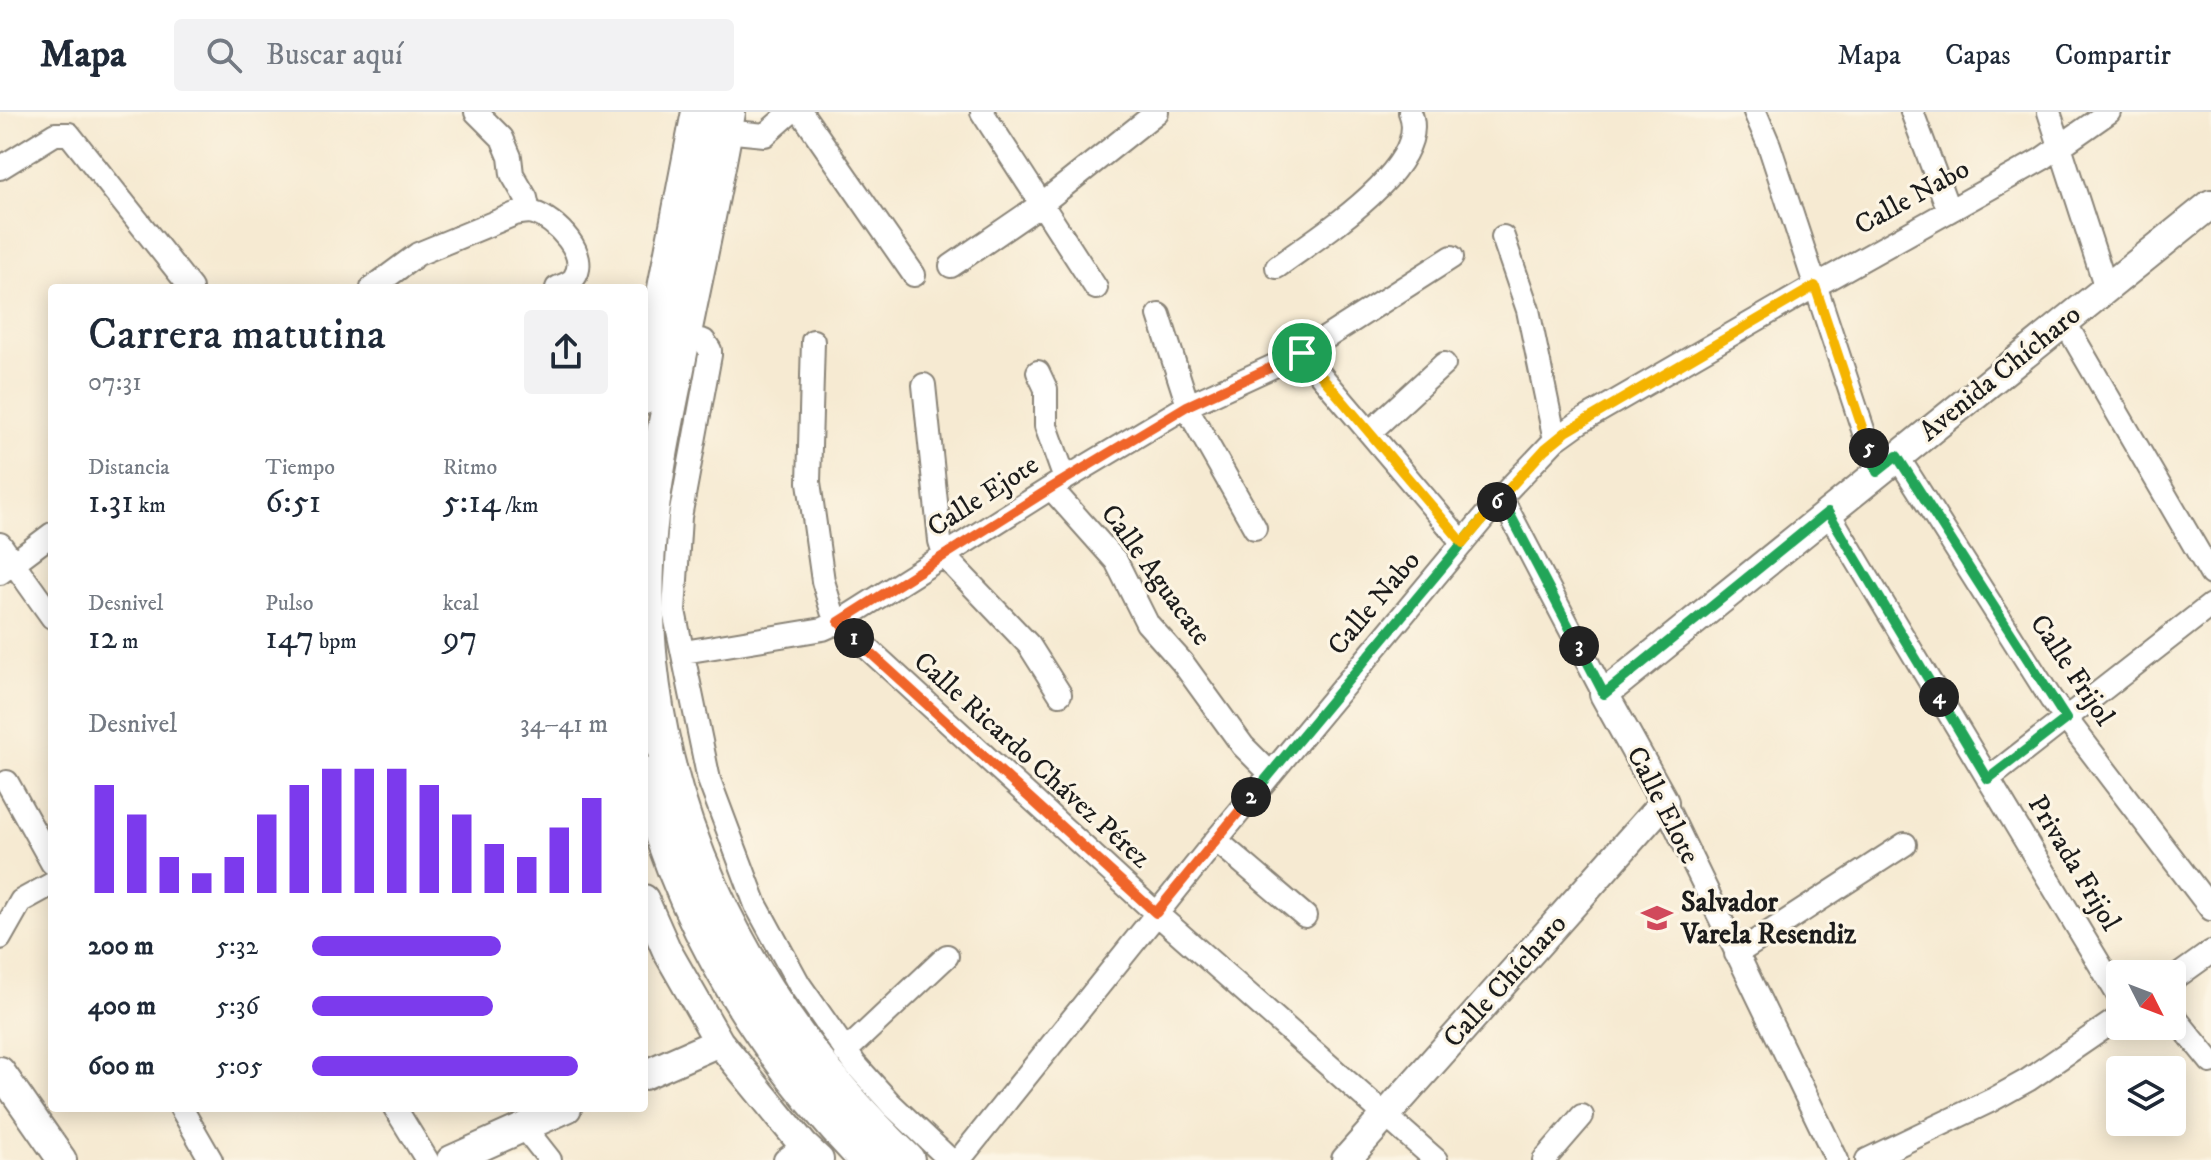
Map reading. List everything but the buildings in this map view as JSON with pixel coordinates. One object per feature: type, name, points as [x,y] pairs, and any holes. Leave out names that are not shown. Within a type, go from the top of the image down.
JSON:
[{"type":"main road","points":[[648,576],[666,515],[661,445],[683,336],[717,118]]},
{"type":"main road","points":[[648,382],[717,118]]},
{"type":"main road","points":[[648,598],[652,673],[662,741],[679,805],[699,862],[729,927],[790,1029],[834,1084],[907,1160]]},
{"type":"main road","points":[[648,790],[675,871],[704,937],[735,993],[767,1043],[810,1100],[866,1160]]},
{"type":"street","points":[[476,112],[502,138],[510,157],[512,174],[526,198],[529,212]]},
{"type":"street","points":[[717,118],[765,135],[791,112]]},
{"type":"street","points":[[801,112],[914,275]]},
{"type":"street","points":[[982,112],[1096,288]]},
{"type":"street","points":[[951,266],[1040,205],[1157,112]]},
{"type":"street","points":[[1277,267],[1365,200],[1391,174],[1414,132],[1410,112]]},
{"type":"street","name":"Calle Frijol","points":[[1755,112],[1769,145],[1815,286],[1887,464],[2066,719],[2211,909]]},
{"type":"street","points":[[1912,112],[1949,211]]},
{"type":"street","points":[[2049,112],[2106,288]]},
{"type":"street","name":"Calle Nabo","points":[[959,1160],[1216,840],[1501,497],[1555,440],[1580,422],[2061,147],[2109,112]]},
{"type":"street","points":[[0,168],[55,134],[65,132],[73,138],[188,284]]},
{"type":"street","name":"Avenida Chícharo","points":[[1604,694],[2211,204]]},
{"type":"street","points":[[377,284],[418,254],[515,214],[529,212],[545,217],[554,224],[576,254],[576,275],[565,284]]},
{"type":"street","points":[[1503,237],[1528,310],[1555,440]]},
{"type":"street","name":"Calle Ejote","points":[[684,652],[823,629],[839,622],[1058,483],[1187,406],[1302,353],[1452,257]]},
{"type":"street","points":[[1159,315],[1187,406],[1255,528]]},
{"type":"street","points":[[2064,321],[2211,574]]},
{"type":"street","name":"Calle Ricardo Chávez Pérez","points":[[813,341],[809,482],[823,581],[832,611],[839,622],[1156,913],[1436,1160]]},
{"type":"street","points":[[1302,353],[1463,543]]},
{"type":"street","points":[[1370,432],[1444,364]]},
{"type":"street","name":"Calle Aguacate","points":[[1038,372],[1046,389],[1046,426],[1058,483],[1116,561],[1147,623],[1182,662],[1243,746],[1271,774]]},
{"type":"street","points":[[924,385],[940,541],[945,557],[1029,645],[1060,694]]},
{"type":"street","name":"Calle Elote","points":[[1501,497],[1664,802],[1837,1160]]},
{"type":"street","name":"Privada Frijol","points":[[1828,512],[2106,975]]},
{"type":"street","points":[[666,515],[677,633],[684,652],[709,780],[744,879],[784,960],[845,1052],[891,1104],[950,1160]]},
{"type":"street","points":[[7,568],[48,537]]},
{"type":"street","points":[[0,544],[7,568],[48,613]]},
{"type":"street","points":[[1988,779],[2211,605]]},
{"type":"street","points":[[7,782],[48,856]]},
{"type":"street","name":"Calle Chícharo","points":[[1346,1160],[1664,802]]},
{"type":"street","points":[[1216,840],[1305,916]]},
{"type":"street","points":[[1736,954],[1905,844]]},
{"type":"street","points":[[0,938],[21,901],[48,886]]},
{"type":"street","points":[[648,908],[667,951],[719,1042],[803,1155]]},
{"type":"street","points":[[2186,970],[2211,952]]},
{"type":"street","points":[[845,1052],[947,956]]},
{"type":"street","points":[[1867,1160],[2016,1087],[2106,1026]]},
{"type":"street","points":[[2186,1031],[2211,1062]]},
{"type":"street","points":[[648,1073],[719,1042]]},
{"type":"street","points":[[0,1071],[62,1160]]},
{"type":"street","points":[[183,1112],[211,1160]]},
{"type":"street","points":[[397,1112],[427,1160]]},
{"type":"street","points":[[451,1160],[558,1112]]},
{"type":"street","points":[[1544,1160],[1582,1116]]},
{"type":"street","points":[[524,1127],[550,1160]]},
{"type":"place","name":"Salvador Varela Resendiz","points":[[1657,918]]},
{"type":"route","points":[[1302,353],[1187,406],[839,622],[1156,913],[1216,840],[1463,543],[1501,497],[1604,694],[1828,512],[1988,779],[2066,719],[1897,456],[1877,472],[1815,286],[1580,422],[1555,440],[1501,497],[1463,543],[1302,353]]}]
